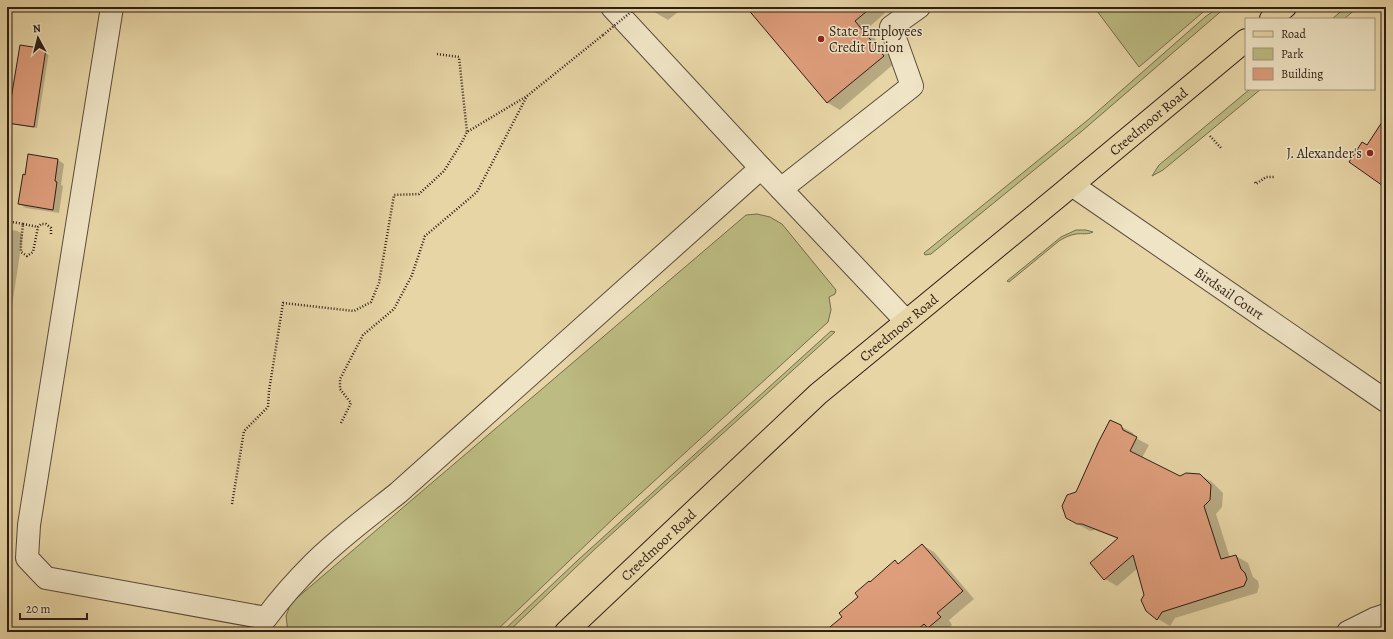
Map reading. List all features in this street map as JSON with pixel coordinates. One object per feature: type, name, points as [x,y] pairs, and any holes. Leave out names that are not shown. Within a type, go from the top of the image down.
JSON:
[{"type":"main road","points":[[1272,18],[1285,7]]},
{"type":"main road","name":"Creedmoor Road","points":[[566,632],[818,394],[1245,41]]},
{"type":"street","points":[[112,7],[29,526],[27,558],[46,578],[269,625],[287,593],[325,553],[398,493],[761,168]]},
{"type":"street","points":[[612,7],[906,322]]},
{"type":"street","points":[[781,189],[912,86],[891,26],[919,7]]},
{"type":"street","name":"Birdsail Court","points":[[1072,185],[1386,401]]},
{"type":"street","points":[[1348,632],[1386,614]]},
{"type":"path","points":[[232,504],[244,431],[268,407],[269,391],[284,304],[354,311],[371,302],[379,283],[394,195],[419,194],[444,171],[467,132],[527,96],[637,7]]},
{"type":"path","points":[[437,54],[459,57],[467,132]]},
{"type":"path","points":[[341,423],[351,403],[340,389],[340,379],[363,335],[394,309],[412,275],[425,236],[477,192],[527,96]]},
{"type":"path","points":[[1210,136],[1222,149]]},
{"type":"path","points":[[1254,182],[1256,184],[1266,177],[1275,177]]},
{"type":"path","points":[[7,221],[38,227],[41,224],[46,224],[51,228],[51,237]]},
{"type":"path","points":[[23,224],[20,242],[21,252],[27,256],[33,252],[38,227]]},
{"type":"green space","points":[[1094,7],[1209,7],[1139,67]]},
{"type":"green space","points":[[1219,7],[1226,7],[1082,131],[931,254],[925,255],[924,253],[1089,119],[1205,17]]},
{"type":"green space","points":[[1346,7],[1358,7],[1345,18],[1333,18]]},
{"type":"green space","points":[[1249,90],[1260,90],[1163,170],[1152,176],[1159,165]]},
{"type":"green space","points":[[757,214],[770,217],[782,224],[836,290],[835,294],[829,297],[831,310],[828,322],[616,516],[495,632],[288,632],[286,616],[291,603],[746,215]]},
{"type":"green space","points":[[1076,230],[1093,232],[1073,234],[1059,241],[1009,282],[1007,281],[1061,237]]},
{"type":"green space","points":[[831,331],[835,332],[595,549],[508,632],[502,632],[578,560]]},
{"type":"building","name":"State Employees Credit Union","points":[[746,7],[872,7],[855,21],[884,56],[827,103]]},
{"type":"building","points":[[20,45],[46,49],[34,127],[7,123]]},
{"type":"building","name":"J. Alexander's","points":[[1386,116],[1386,188],[1349,162],[1362,142],[1367,145]]},
{"type":"building","points":[[28,154],[58,159],[55,181],[57,182],[53,210],[18,204]]},
{"type":"building","points":[[1110,420],[1121,425],[1123,430],[1137,437],[1130,451],[1180,476],[1186,473],[1200,474],[1211,485],[1210,500],[1204,506],[1221,559],[1236,555],[1241,569],[1245,573],[1247,579],[1244,586],[1162,612],[1157,620],[1146,611],[1141,600],[1144,595],[1133,555],[1104,580],[1090,563],[1118,538],[1082,524],[1077,524],[1066,518],[1062,506],[1067,495],[1076,492]]},
{"type":"building","points":[[922,544],[963,591],[937,613],[941,617],[928,628],[924,624],[915,632],[824,632],[842,617],[839,613],[858,597],[855,593],[895,560],[898,564]]},
{"type":"place","name":"State Employees Credit Union","points":[[821,39]]},
{"type":"place","name":"J. Alexander's","points":[[1370,153]]}]
